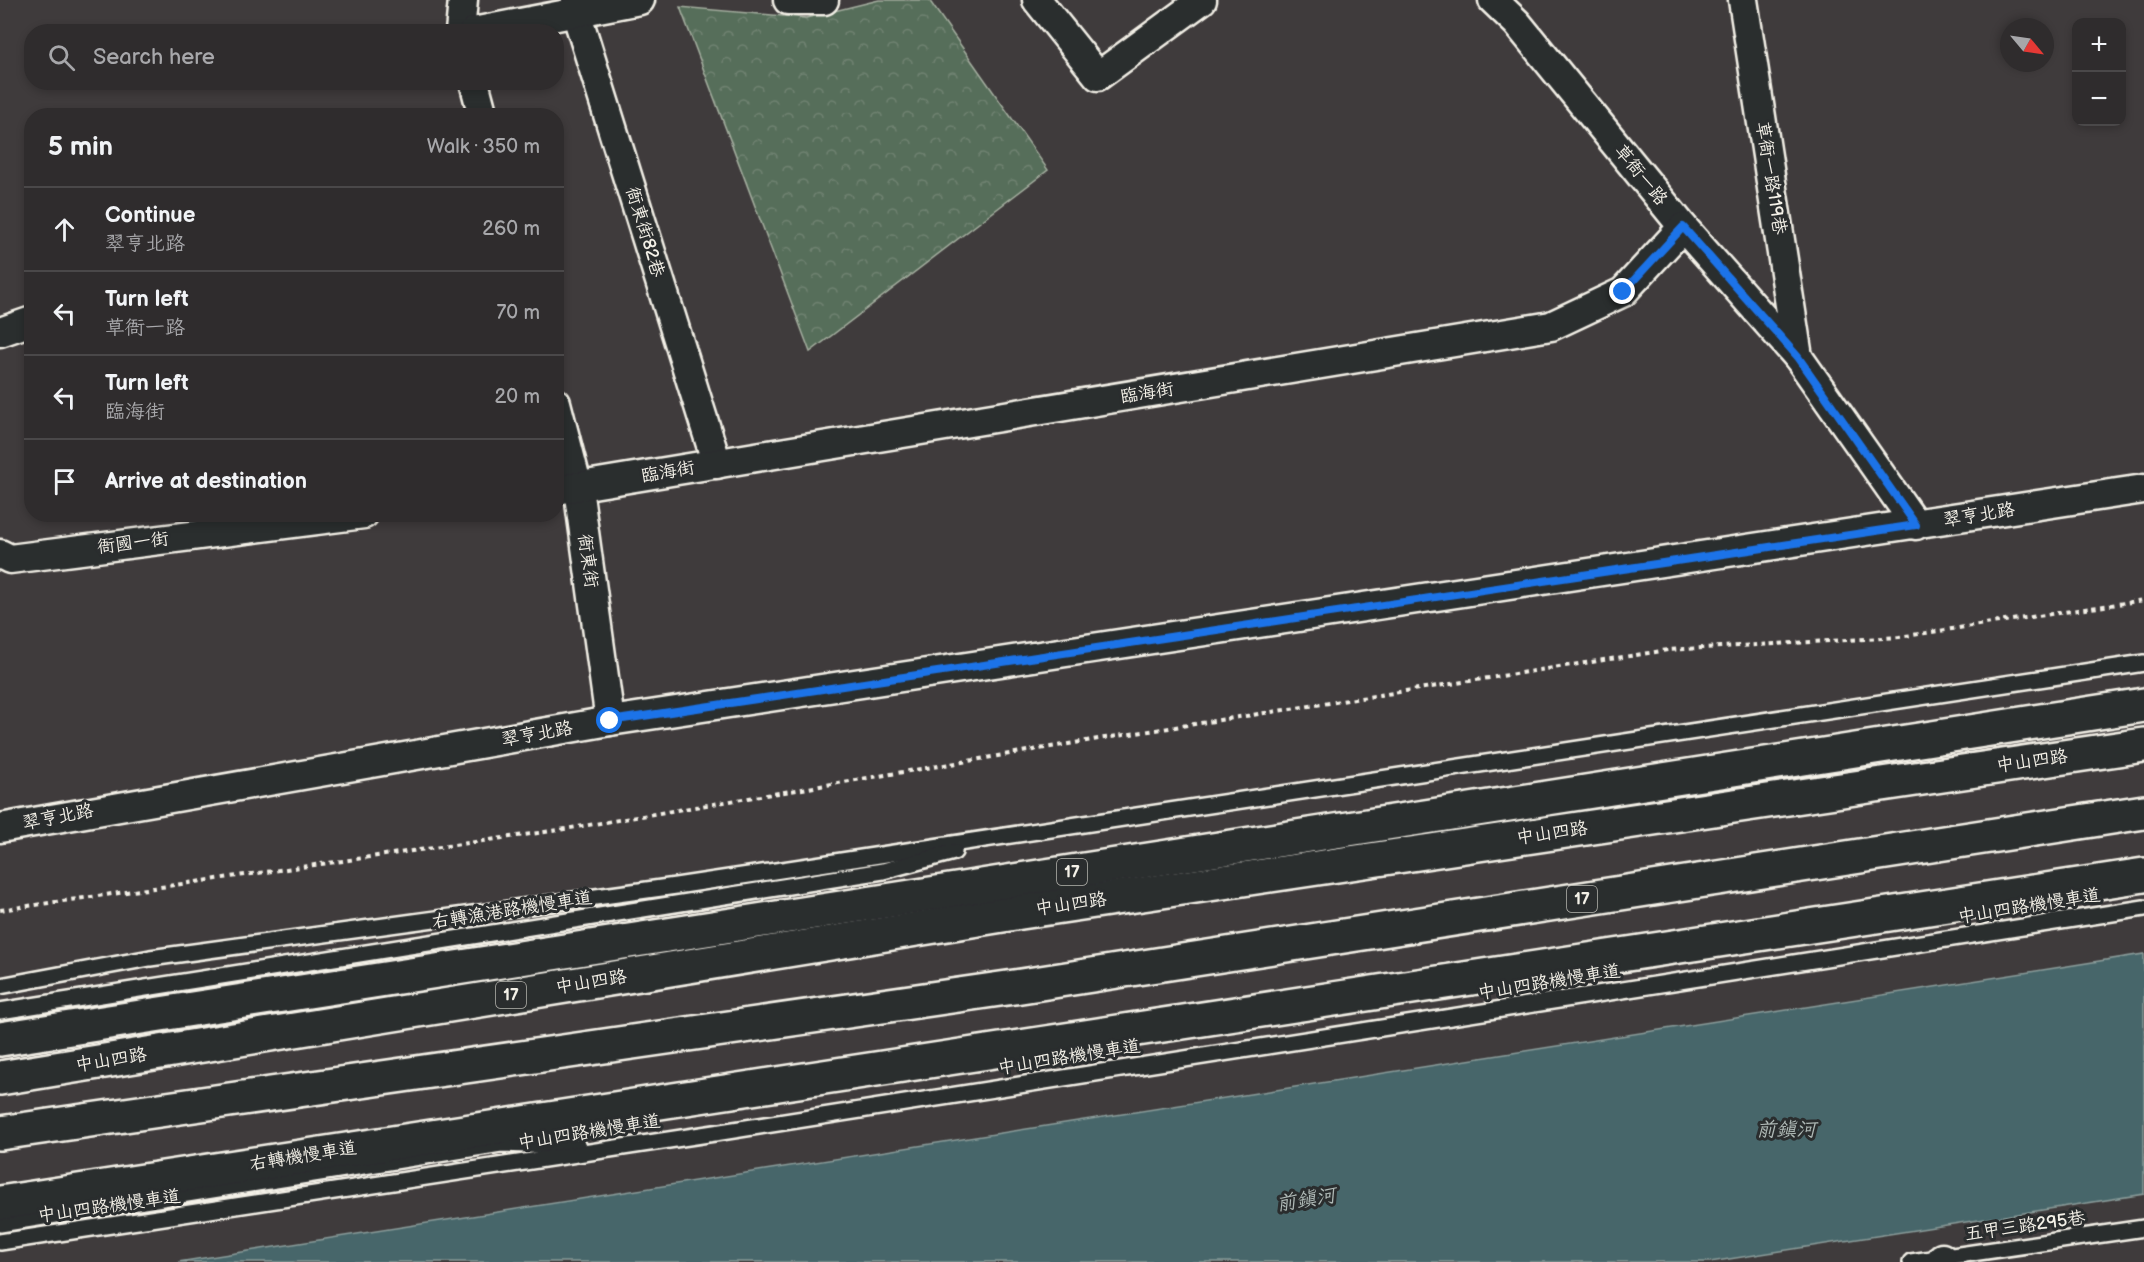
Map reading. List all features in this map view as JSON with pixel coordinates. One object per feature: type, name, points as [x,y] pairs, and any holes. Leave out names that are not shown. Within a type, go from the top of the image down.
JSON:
[{"type":"main road","name":"中山四路","points":[[0,1039],[2144,705]]},
{"type":"main road","name":"中山四路","points":[[0,1078],[1022,912],[2144,745]]},
{"type":"main road","name":"17","points":[[0,1133],[1021,986],[2144,812]]},
{"type":"main road","points":[[0,1203],[2144,875]]},
{"type":"street","points":[[461,24],[463,0]]},
{"type":"street","points":[[505,24],[576,6],[640,0]]},
{"type":"street","points":[[788,0],[824,0]]},
{"type":"street","points":[[1037,0],[1098,76],[1202,0]]},
{"type":"street","name":"草衙一路","points":[[1493,0],[1521,11],[1683,227],[1798,357],[1916,525]]},
{"type":"street","name":"草衙一路119巷","points":[[1743,0],[1798,357]]},
{"type":"street","name":"衙東街82巷","points":[[576,6],[717,464]]},
{"type":"street","points":[[476,90],[481,108]]},
{"type":"street","name":"臨海街","points":[[567,489],[1551,326],[1623,292],[1683,227]]},
{"type":"street","points":[[0,332],[24,324]]},
{"type":"street","name":"衙東街","points":[[564,466],[610,721]]},
{"type":"street","name":"翠亨北路","points":[[0,828],[610,721],[2144,489]]},
{"type":"street","name":"衙國一街","points":[[5,556],[296,522]]},
{"type":"lane","points":[[0,986],[150,958],[676,886],[2144,663]]},
{"type":"lane","name":"右轉漁港路機慢車道","points":[[0,1011],[883,871],[1026,832]]},
{"type":"lane","name":"中山四路機慢車道","points":[[0,1242],[2144,908]]},
{"type":"lane","name":"右轉機慢車道","points":[[0,1224],[501,1144],[614,1148]]},
{"type":"lane","name":"五甲三路295巷","points":[[1911,1262],[1942,1260],[2144,1228]]},
{"type":"path","points":[[0,910],[559,830],[1092,740],[1668,650],[1899,637],[2144,600]]},
{"type":"green space","points":[[879,0],[929,0],[1048,170],[810,352],[680,7],[806,18]]},
{"type":"water","name":"前鎮河","points":[[2144,954],[2144,1194],[1710,1262],[178,1262]]},
{"type":"route","points":[[610,721],[1916,525],[1798,357],[1683,227],[1623,292]]}]
